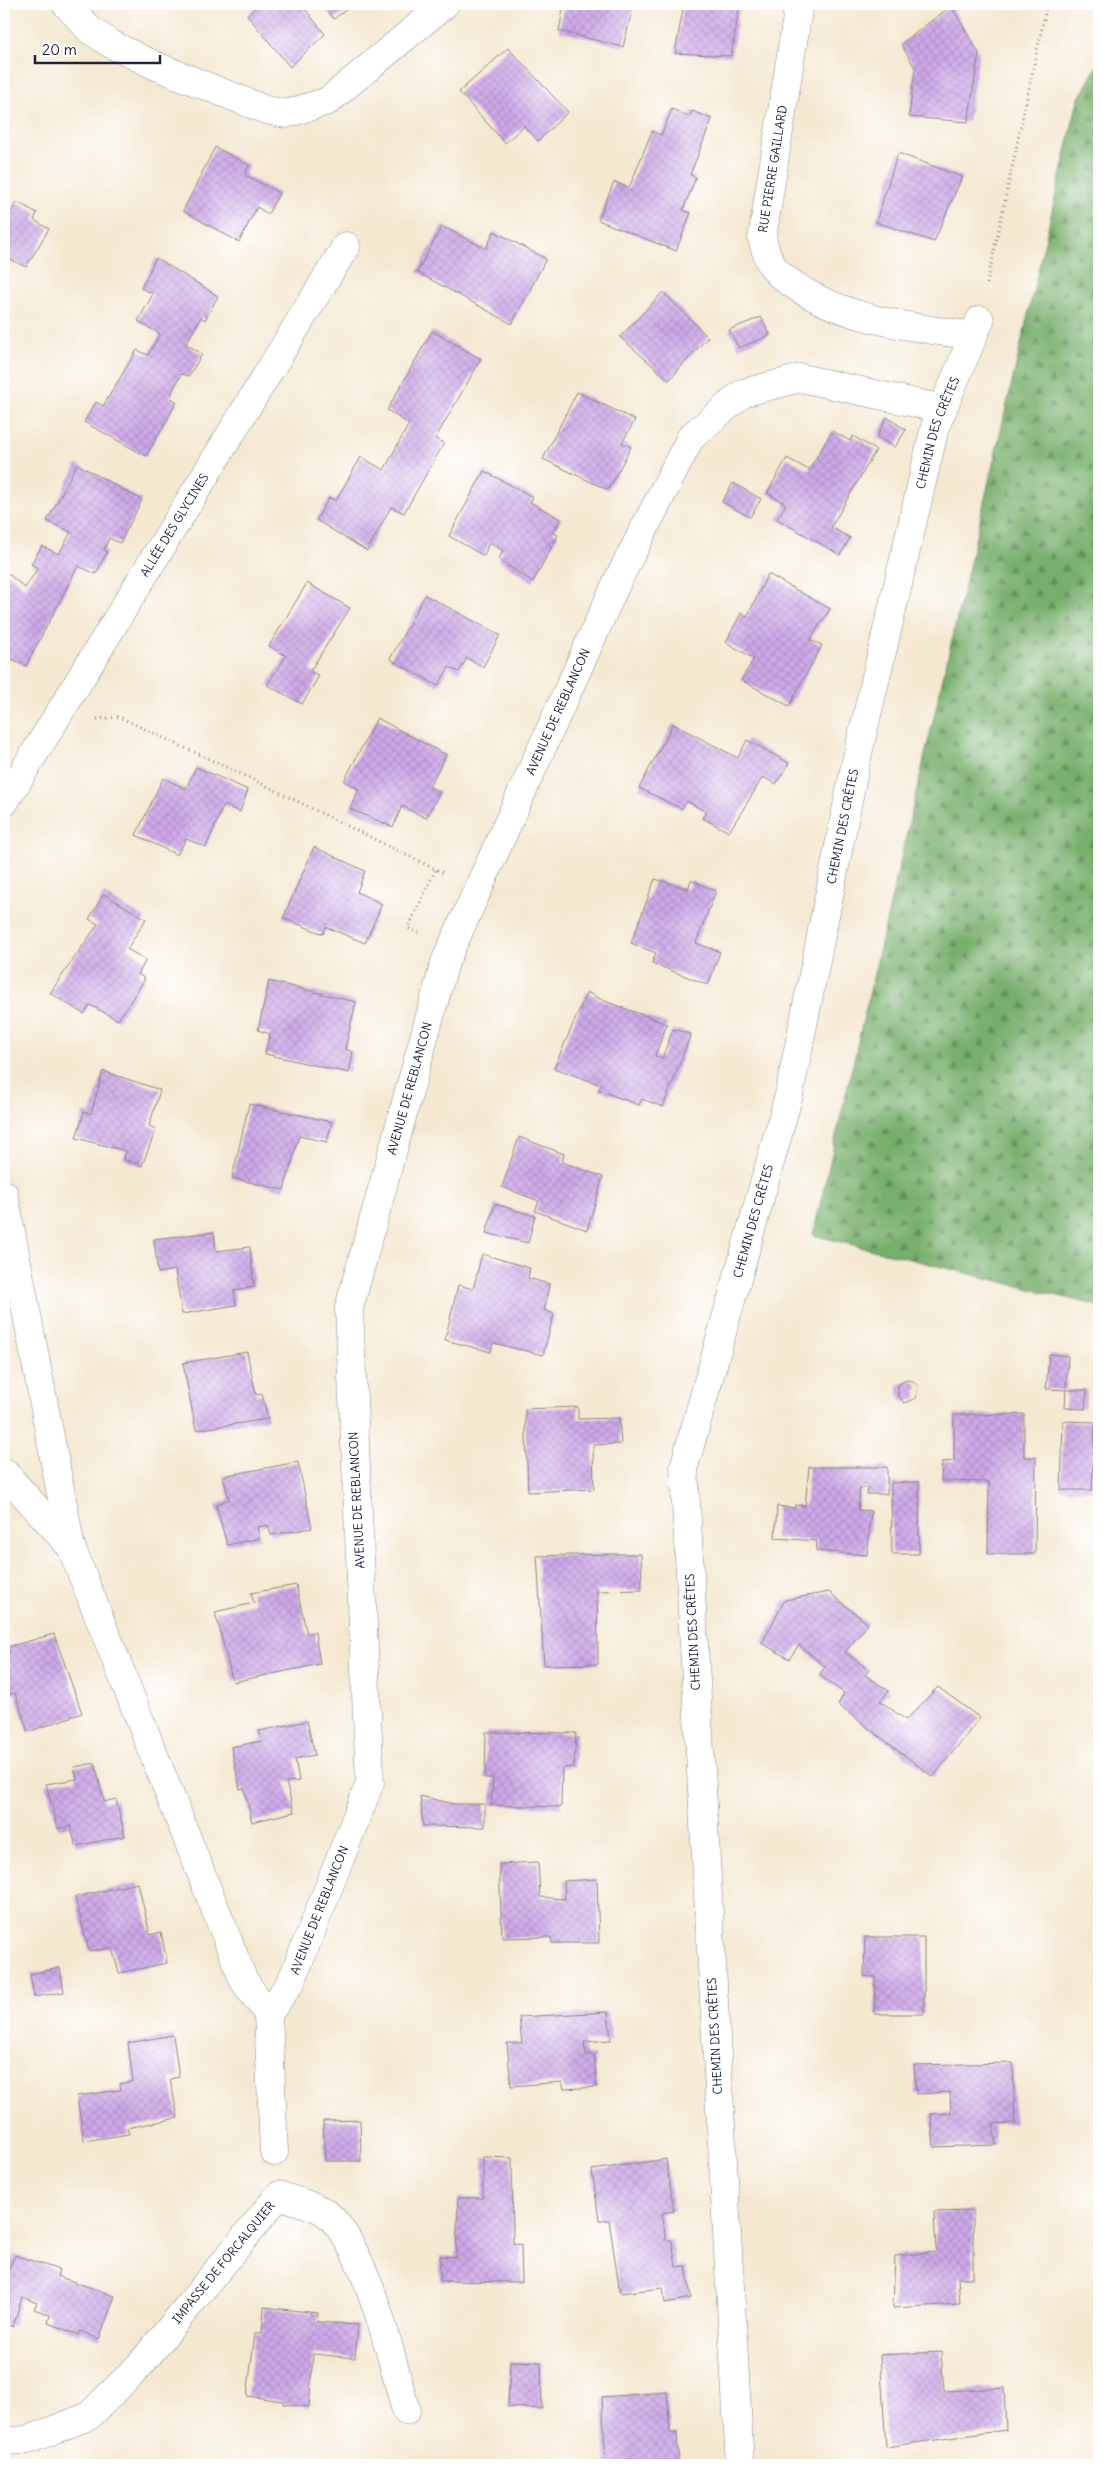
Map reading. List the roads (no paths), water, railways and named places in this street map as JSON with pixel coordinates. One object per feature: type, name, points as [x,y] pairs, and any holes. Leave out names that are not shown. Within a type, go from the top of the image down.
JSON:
[{"type":"street","points":[[66,4],[90,30],[111,44],[192,81],[266,110],[286,114],[328,101],[353,83],[445,4]]},
{"type":"street","name":"RUE PIERRE GAILLARD","points":[[799,4],[763,229],[762,239],[771,264],[780,275],[794,286],[818,300],[888,324],[976,328]]},
{"type":"street","name":"ALLÉE DES GLYCINES","points":[[4,803],[346,246]]},
{"type":"street","name":"CHEMIN DES CRÊTES","points":[[740,2465],[684,1468],[789,1095],[855,766],[935,427],[976,328]]},
{"type":"street","name":"AVENUE DE REBLANCON","points":[[268,2014],[291,1982],[370,1783],[349,1308],[445,962],[617,582],[691,437],[743,393],[801,378],[943,409]]},
{"type":"street","points":[[4,1194],[70,1547],[244,1981],[268,2014],[274,2152]]},
{"type":"street","points":[[4,1472],[70,1547]]},
{"type":"street","name":"IMPASSE DE FORCALQUIER","points":[[4,2441],[28,2440],[89,2416],[140,2365],[279,2195],[325,2213],[347,2239],[378,2310],[406,2411]]}]
